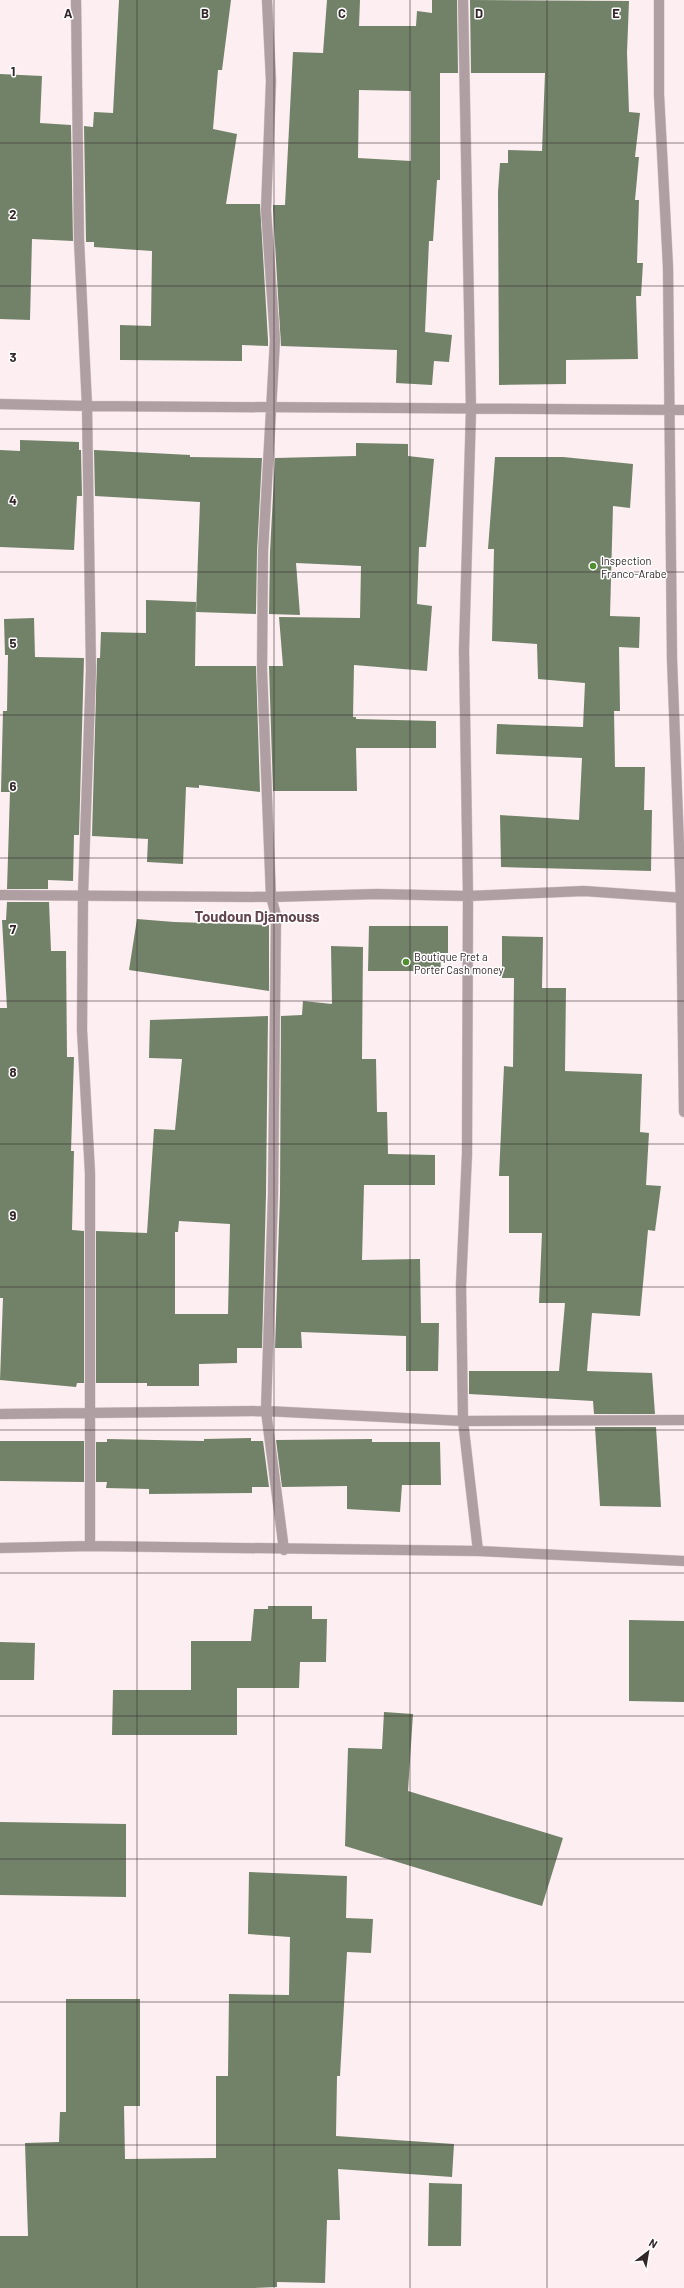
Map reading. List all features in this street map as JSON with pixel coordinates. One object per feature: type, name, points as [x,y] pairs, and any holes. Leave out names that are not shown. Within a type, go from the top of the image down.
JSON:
[{"type":"street","points":[[76,0],[79,240],[87,406],[91,670],[83,895],[82,1030],[90,1173],[90,1546]]},
{"type":"street","points":[[267,0],[271,81],[266,210],[275,340],[263,552],[262,670],[271,897],[276,915],[274,1194],[266,1411],[284,1550]]},
{"type":"street","points":[[463,0],[471,410],[464,650],[468,896],[467,1154],[461,1285],[463,1421],[478,1551]]},
{"type":"street","points":[[659,0],[659,94],[668,267],[672,659],[683,898],[684,1112]]},
{"type":"street","points":[[0,404],[87,406],[272,406],[471,410],[684,410]]},
{"type":"street","points":[[0,896],[83,895],[271,897],[377,894],[468,896],[584,892],[683,898]]},
{"type":"street","points":[[0,1414],[266,1411],[463,1421],[684,1420]]},
{"type":"street","points":[[0,1548],[90,1546],[284,1550],[478,1551],[684,1561]]},
{"type":"building","points":[[119,0],[231,0],[222,70],[218,70],[213,129],[237,134],[226,204],[260,204],[268,340],[268,346],[242,345],[242,361],[120,360],[120,325],[151,326],[152,251],[94,247],[94,242],[86,242],[84,126],[93,127],[94,112],[113,113]]},
{"type":"building","points":[[327,0],[360,0],[359,26],[416,26],[417,11],[432,13],[432,0],[457,0],[458,73],[440,73],[440,180],[437,180],[433,241],[429,241],[425,332],[452,335],[449,362],[434,361],[432,385],[396,383],[397,350],[281,346],[273,205],[285,205],[293,52],[323,53]],"holes":[[[359,90],[411,91],[411,161],[358,158]]]},
{"type":"building","points":[[470,0],[629,1],[627,53],[629,112],[640,113],[635,157],[639,157],[635,200],[639,200],[637,263],[643,263],[641,296],[636,296],[638,359],[566,360],[566,384],[499,385],[498,192],[500,163],[508,163],[508,150],[542,151],[545,73],[471,73]]},
{"type":"building","points":[[0,74],[42,76],[40,123],[71,125],[73,241],[32,239],[30,320],[0,319]]},
{"type":"building","points":[[20,440],[79,442],[79,450],[81,450],[82,496],[77,496],[74,550],[0,547],[0,450],[20,451]]},
{"type":"building","points":[[356,443],[408,444],[408,456],[434,459],[426,547],[419,547],[417,604],[432,606],[427,671],[354,665],[353,717],[356,717],[356,719],[436,721],[436,748],[356,748],[357,791],[273,791],[269,666],[283,666],[279,617],[360,618],[361,566],[296,563],[300,615],[269,614],[270,552],[275,458],[356,456]]},
{"type":"building","points":[[94,450],[190,455],[190,457],[262,458],[257,552],[256,614],[196,612],[200,502],[95,496]]},
{"type":"building","points":[[495,457],[563,457],[633,464],[630,508],[613,506],[610,616],[640,617],[639,648],[619,647],[620,711],[614,711],[615,767],[645,767],[644,810],[652,810],[651,871],[501,867],[500,815],[579,820],[582,758],[496,754],[497,724],[583,727],[585,683],[538,679],[537,644],[492,641],[494,549],[488,549]]},
{"type":"building","points":[[146,600],[196,602],[195,666],[256,666],[260,792],[199,785],[199,788],[186,787],[183,864],[147,862],[148,839],[92,836],[97,658],[100,658],[101,632],[146,633]]},
{"type":"building","points":[[34,618],[35,657],[84,658],[79,835],[74,835],[73,881],[48,880],[48,889],[7,889],[10,792],[1,792],[3,711],[7,711],[8,655],[5,655],[4,619]]},
{"type":"building","points":[[7,902],[49,902],[51,951],[66,951],[67,1057],[74,1057],[71,1151],[74,1151],[72,1230],[84,1231],[84,1383],[77,1383],[76,1387],[0,1380],[3,1298],[0,1298],[0,1008],[7,1008],[2,920],[6,920]]},
{"type":"building","points":[[137,919],[174,922],[269,925],[269,991],[129,970]]},
{"type":"building","points":[[369,926],[448,926],[448,953],[440,953],[441,971],[368,971]]},
{"type":"building","points":[[502,936],[543,937],[542,988],[566,988],[565,1071],[642,1074],[640,1132],[649,1133],[646,1185],[661,1186],[655,1231],[648,1230],[640,1316],[592,1313],[587,1371],[652,1373],[655,1414],[594,1414],[593,1401],[469,1394],[469,1371],[559,1371],[565,1303],[539,1303],[542,1233],[509,1233],[509,1176],[499,1176],[504,1066],[513,1067],[514,978],[502,978]]},
{"type":"building","points":[[331,946],[363,947],[362,1059],[376,1059],[377,1112],[387,1112],[388,1154],[435,1155],[435,1185],[364,1185],[362,1260],[420,1259],[421,1323],[439,1323],[438,1371],[406,1371],[406,1336],[301,1332],[302,1348],[275,1348],[280,1194],[281,1016],[302,1015],[303,1001],[332,1004]]},
{"type":"building","points":[[268,1016],[266,1194],[262,1348],[237,1348],[237,1363],[199,1364],[199,1386],[147,1386],[147,1383],[96,1383],[96,1231],[147,1233],[154,1129],[175,1130],[182,1059],[149,1058],[150,1020]],"holes":[[[179,1221],[230,1224],[228,1314],[175,1314],[175,1232],[178,1232]]]},
{"type":"building","points":[[595,1427],[656,1427],[661,1507],[600,1506]]},
{"type":"building","points":[[251,1438],[251,1441],[263,1441],[269,1487],[252,1487],[252,1493],[149,1494],[149,1489],[106,1488],[107,1482],[96,1482],[96,1442],[107,1442],[107,1439],[204,1441],[204,1439]]},
{"type":"building","points":[[372,1439],[372,1442],[440,1442],[441,1485],[402,1485],[400,1512],[347,1509],[347,1486],[282,1487],[276,1440]]},
{"type":"building","points":[[0,1441],[84,1441],[84,1482],[0,1481]]},
{"type":"building","points":[[268,1606],[312,1606],[312,1619],[327,1619],[326,1662],[300,1662],[299,1688],[237,1688],[237,1735],[112,1735],[113,1690],[191,1690],[191,1641],[251,1641],[254,1609],[268,1609]]},
{"type":"building","points":[[629,1620],[684,1621],[684,1702],[629,1701]]},
{"type":"building","points":[[0,1642],[35,1643],[34,1680],[0,1680]]},
{"type":"building","points":[[384,1712],[413,1714],[408,1791],[563,1838],[542,1906],[345,1846],[348,1748],[382,1749]]},
{"type":"building","points":[[0,1822],[126,1824],[126,1897],[0,1895]]},
{"type":"building","points":[[249,1872],[347,1876],[346,1918],[373,1919],[371,1953],[347,1952],[340,2076],[337,2076],[336,2136],[454,2144],[452,2177],[338,2169],[340,2220],[327,2220],[325,2283],[277,2282],[277,2287],[253,2288],[0,2288],[0,2236],[28,2236],[25,2143],[59,2142],[60,2112],[66,2112],[66,1999],[140,1999],[140,2106],[124,2106],[125,2159],[216,2158],[216,2076],[228,2076],[229,1994],[289,1995],[290,1937],[248,1934]]},
{"type":"building","points":[[429,2183],[462,2184],[461,2246],[428,2246]]},
{"type":"place","name":"Inspection Franco-Arabe","points":[[593,566]]},
{"type":"place","name":"Boutique Pret a Porter Cash money","points":[[406,962]]},
{"type":"district","name":"Toudoun Djamouss","points":[[257,916]]}]
